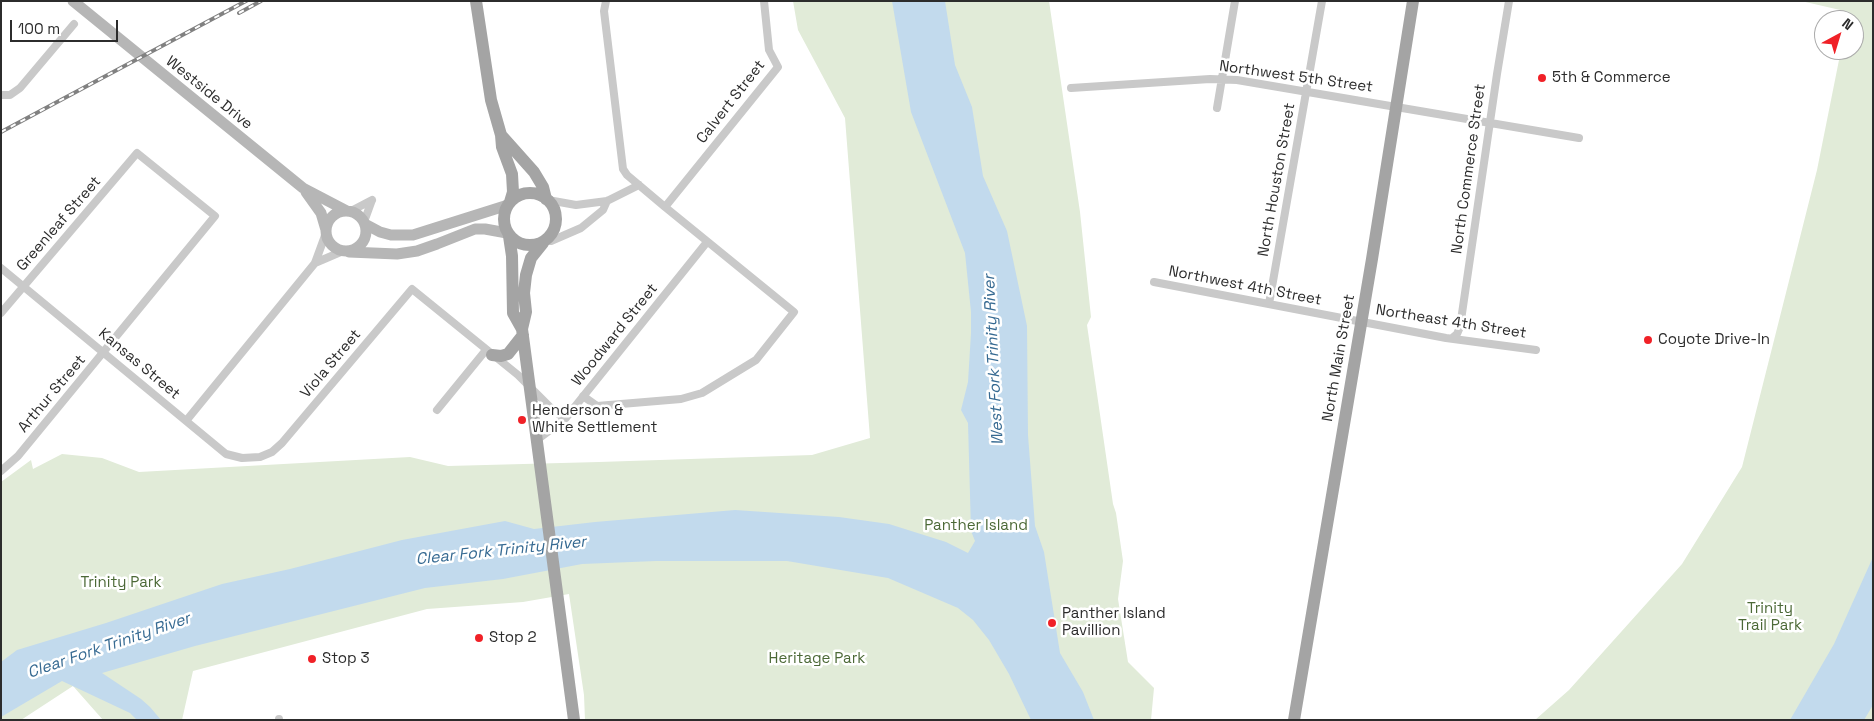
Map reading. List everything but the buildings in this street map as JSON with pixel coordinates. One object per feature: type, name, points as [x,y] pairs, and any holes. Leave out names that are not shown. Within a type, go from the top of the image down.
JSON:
[{"type":"main road","name":"Westside Drive","points":[[73,1],[303,188],[349,211]]},
{"type":"main road","points":[[476,1],[487,84],[493,112],[501,135],[502,147],[512,174],[513,192],[504,217],[504,225],[508,234],[512,256],[513,313],[522,332],[538,439],[574,720]]},
{"type":"main road","name":"North Main Street","points":[[1294,720],[1362,321],[1413,1]]},
{"type":"main road","points":[[501,135],[534,172],[543,187],[547,200]]},
{"type":"main road","name":"Westside Drive","points":[[303,188],[321,213],[326,232]]},
{"type":"main road","points":[[489,352],[501,356],[508,354],[522,332],[526,312],[524,293],[526,275],[531,258],[545,242],[552,234],[556,225],[554,208],[547,200],[536,194],[529,193],[517,196],[509,203],[412,235],[391,235],[380,232],[365,223],[356,213],[349,211],[338,212],[329,220],[326,232],[332,246],[346,252],[397,254],[437,244],[475,229],[492,229],[508,234],[520,244],[529,246],[545,242]]},
{"type":"main road","points":[[346,252],[360,247],[364,242],[366,236],[365,223]]},
{"type":"street","points":[[583,396],[597,406],[681,399],[702,393],[756,360],[794,312],[707,242],[627,175],[623,169],[604,11],[606,1]]},
{"type":"street","name":"Calvert Street","points":[[665,206],[778,67],[769,50],[764,1]]},
{"type":"street","points":[[1217,108],[1235,1]]},
{"type":"street","name":"North Houston Street","points":[[1269,304],[1322,1]]},
{"type":"street","name":"North Commerce Street","points":[[1452,338],[1457,334],[1460,327],[1509,1]]},
{"type":"street","points":[[1,95],[10,95],[20,88],[74,24]]},
{"type":"street","name":"Northwest 5th Street","points":[[1071,88],[1222,79],[1237,80],[1579,138]]},
{"type":"street","name":"Arthur Street","points":[[1,471],[18,456],[215,216],[137,153]]},
{"type":"street","name":"Greenleaf Street","points":[[1,313],[72,232],[137,153]]},
{"type":"street","points":[[547,200],[576,205],[607,201],[639,185]]},
{"type":"street","points":[[349,211],[372,200],[365,223]]},
{"type":"street","points":[[545,242],[581,228],[603,210],[607,201]]},
{"type":"street","points":[[186,421],[315,263],[326,232]]},
{"type":"street","name":"Woodward Street","points":[[538,439],[565,419],[707,242]]},
{"type":"street","points":[[315,263],[346,252]]},
{"type":"street","name":"Kansas Street","points":[[1,268],[226,454],[242,458],[260,457],[267,454]]},
{"type":"street","name":"Northwest 4th Street","points":[[1154,282],[1362,321]]},
{"type":"street","name":"Viola Street","points":[[267,454],[282,443],[412,289],[489,352]]},
{"type":"street","name":"Northeast 4th Street","points":[[1362,321],[1446,338],[1536,350]]},
{"type":"street","points":[[437,410],[489,352],[565,419]]},
{"type":"green space","name":"Panther Island","points":[[793,1],[1049,1],[1080,212],[1091,317],[1087,325],[1123,561],[1118,599],[1128,662],[1154,688],[1151,720],[585,720],[584,695],[569,594],[523,602],[427,609],[193,671],[182,720],[103,720],[73,686],[21,720],[1,720],[1,482],[31,460],[33,469],[62,454],[102,458],[139,472],[410,457],[448,466],[812,455],[870,438],[845,118],[798,30]]},
{"type":"green space","name":"Trinity Trail Park","points":[[1801,1],[1873,1],[1873,720],[1535,720],[1569,690],[1682,564],[1742,467],[1817,170],[1839,60],[1864,60],[1864,10],[1840,10]]},
{"type":"water","points":[[892,1],[945,1],[955,65],[972,107],[983,176],[1007,231],[1027,326],[1028,435],[1035,526],[1044,552],[1060,653],[1083,692],[1094,720],[1031,720],[1009,674],[989,640],[973,620],[958,608],[888,578],[787,561],[656,561],[582,564],[503,579],[425,588],[195,646],[102,673],[141,699],[161,720],[137,720],[130,713],[62,681],[1,717],[1,662],[17,650],[106,623],[222,584],[290,569],[402,540],[505,521],[534,529],[735,510],[839,517],[889,524],[946,542],[968,553],[975,541],[971,531],[968,423],[961,410],[968,382],[971,333],[971,312],[965,253],[911,112]]},
{"type":"water","points":[[1873,557],[1873,705],[1864,720],[1790,720],[1834,644]]},
{"type":"railway","points":[[1,132],[246,1]]},
{"type":"railway","points":[[239,13],[261,1]]},
{"type":"place","name":"5th & Commerce","points":[[1542,78]]},
{"type":"place","name":"Coyote Drive-In","points":[[1648,340]]},
{"type":"place","name":"Henderson & White Settlement","points":[[522,420]]},
{"type":"place","name":"Panther Island Pavillion","points":[[1052,623]]},
{"type":"place","name":"Stop 2","points":[[479,638]]},
{"type":"place","name":"Stop 3","points":[[312,659]]},
{"type":"water label","name":"West Fork Trinity River","points":[[994,360]]},
{"type":"water label","name":"Clear Fork Trinity River","points":[[501,551]]},
{"type":"water label","name":"Clear Fork Trinity River","points":[[109,646]]},
{"type":"park label","name":"Trinity Park","points":[[121,583]]},
{"type":"park label","name":"Heritage Park","points":[[817,659]]}]
